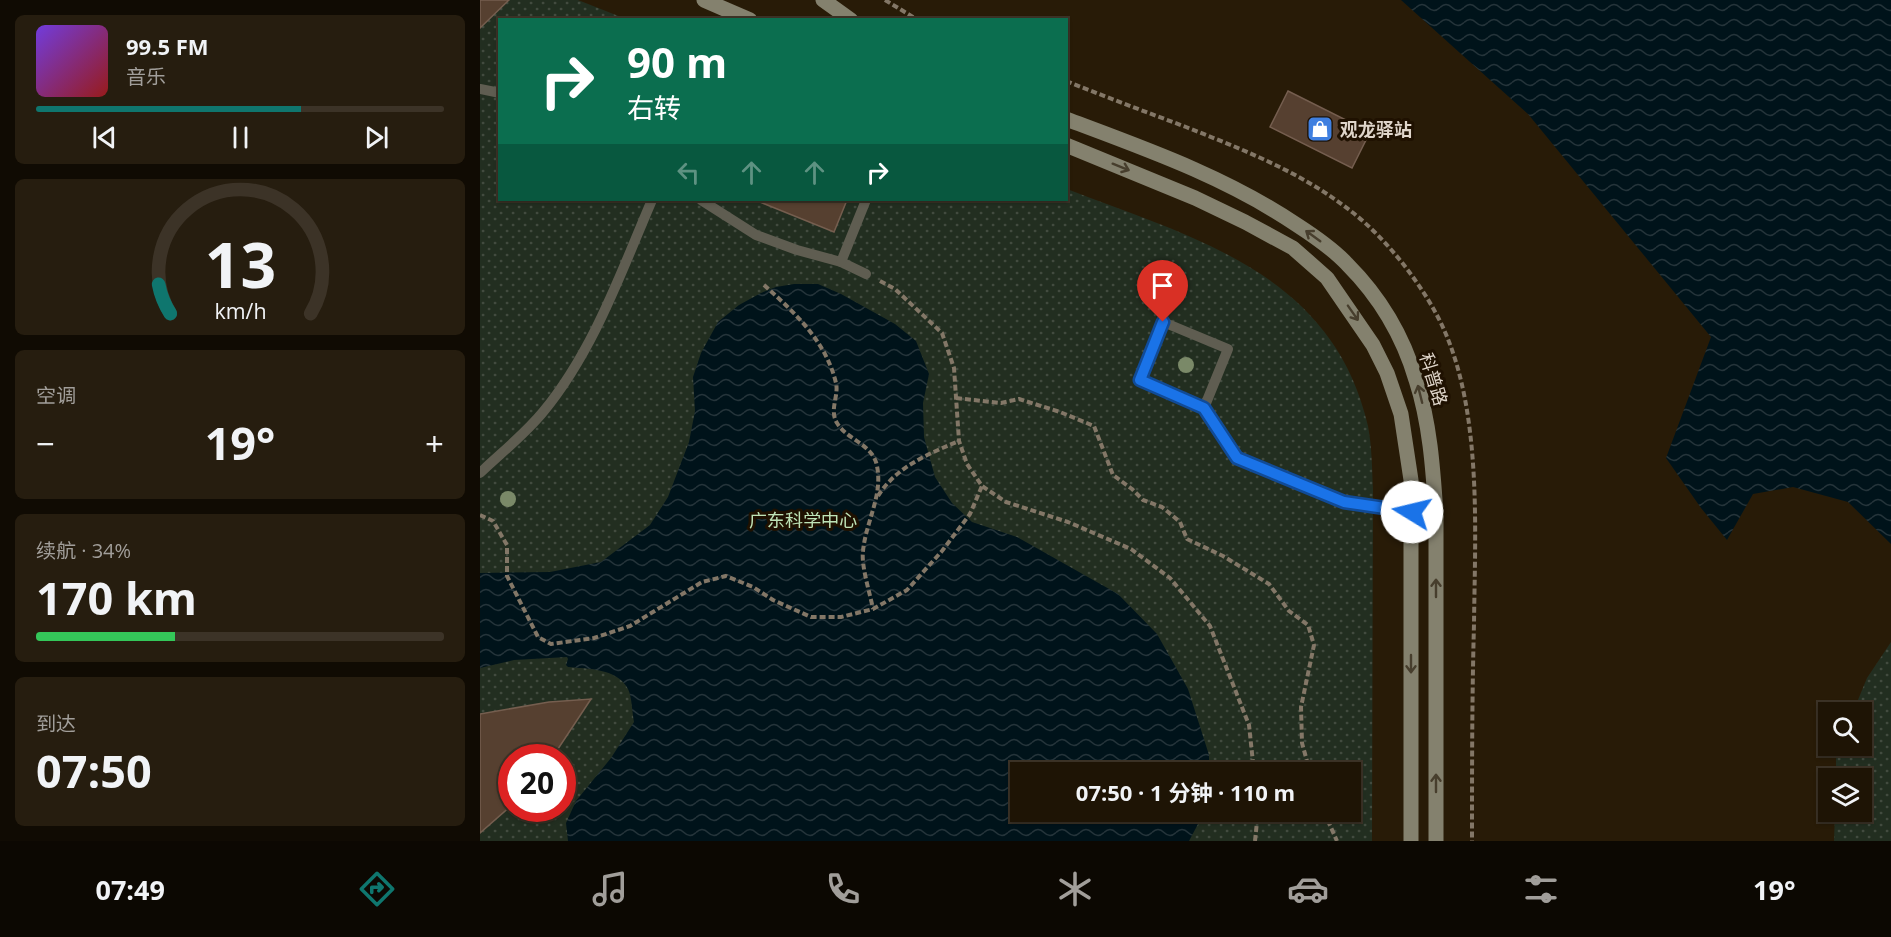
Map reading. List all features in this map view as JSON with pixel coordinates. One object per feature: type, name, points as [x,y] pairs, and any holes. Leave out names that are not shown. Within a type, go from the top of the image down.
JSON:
[{"type":"street","points":[[704,0],[733,16]]},
{"type":"street","points":[[823,0],[848,18]]},
{"type":"street","name":"科普路","points":[[1068,120],[1154,151],[1208,175],[1269,207],[1313,236],[1346,262],[1377,297],[1401,341],[1416,380],[1427,424],[1433,462],[1436,514],[1436,841]]},
{"type":"street","points":[[1068,146],[1195,198],[1293,249],[1327,278],[1373,345],[1387,373],[1401,414],[1411,480],[1411,841]]},
{"type":"lane","points":[[480,89],[498,93]]},
{"type":"lane","points":[[480,473],[542,413],[564,384],[600,321],[652,201]]},
{"type":"lane","points":[[703,201],[756,234],[797,250],[841,262],[866,274]]},
{"type":"lane","points":[[841,262],[866,201]]},
{"type":"lane","points":[[1204,408],[1228,349],[1163,322],[1140,380],[1204,408],[1237,458],[1344,502],[1412,512]]},
{"type":"path","points":[[885,0],[915,18]]},
{"type":"path","points":[[866,274],[895,289],[942,333],[954,368],[959,441],[967,464],[982,486],[1006,502],[1068,522],[1131,549],[1170,578],[1210,626],[1249,725],[1253,762]]},
{"type":"path","points":[[764,285],[793,311],[821,344],[836,384],[833,416],[838,426],[865,446],[877,464],[878,497]]},
{"type":"path","points":[[956,398],[1001,403],[1019,399],[1094,426],[1113,476],[1143,500],[1162,507],[1180,522],[1187,539],[1223,556],[1269,584],[1289,611],[1308,625],[1314,645],[1301,707],[1302,743],[1307,762]]},
{"type":"path","points":[[873,609],[862,554],[867,527],[878,497],[887,481],[900,471],[928,454],[959,441]]},
{"type":"path","points":[[480,515],[493,521],[507,545],[507,576],[538,637],[551,644],[594,638],[630,626],[702,582],[726,576],[753,586],[773,600],[811,617],[841,617],[873,609],[906,590],[942,551],[970,514],[982,486]]},
{"type":"path","points":[[1255,841],[1257,822]]},
{"type":"path","points":[[1328,822],[1336,841]]},
{"type":"green space","name":"广东科学中心","points":[[480,0],[578,0],[623,18],[498,18],[498,201],[1068,201],[1068,189],[1209,245],[1252,268],[1291,297],[1324,331],[1350,374],[1368,426],[1373,490],[1372,841],[480,841]]},
{"type":"green space","points":[[1891,642],[1891,841],[1834,841],[1835,822],[1872,822],[1872,768],[1836,768],[1836,756],[1872,756],[1872,702],[1857,702],[1867,678]]},
{"type":"water","points":[[1401,0],[1891,0],[1891,544],[1848,502],[1793,487],[1753,494],[1727,540],[1666,458],[1711,337],[1528,114]]},
{"type":"water","points":[[818,284],[895,324],[916,341],[929,374],[923,403],[924,437],[935,477],[952,503],[972,522],[1017,537],[1118,594],[1157,634],[1188,689],[1209,755],[1209,762],[1010,762],[1010,822],[1199,822],[1189,841],[568,841],[566,823],[576,822],[576,801],[611,758],[634,722],[629,692],[623,682],[609,673],[568,667],[567,657],[514,660],[480,668],[480,573],[550,572],[601,562],[650,525],[668,497],[689,442],[695,411],[693,377],[701,353],[718,322],[739,305],[776,287]]},
{"type":"building","points":[[480,0],[509,0],[480,28]]},
{"type":"building","name":"观龙驿站","points":[[1288,91],[1370,132],[1352,168],[1270,127]]},
{"type":"building","points":[[757,201],[847,201],[834,232]]},
{"type":"building","points":[[591,699],[561,744],[498,744],[498,817],[480,833],[480,714],[549,702]]},
{"type":"place","name":"观龙驿站","points":[[1320,129]]},
{"type":"route","points":[[1163,322],[1140,380],[1204,408],[1237,458],[1344,502],[1412,512]]}]
